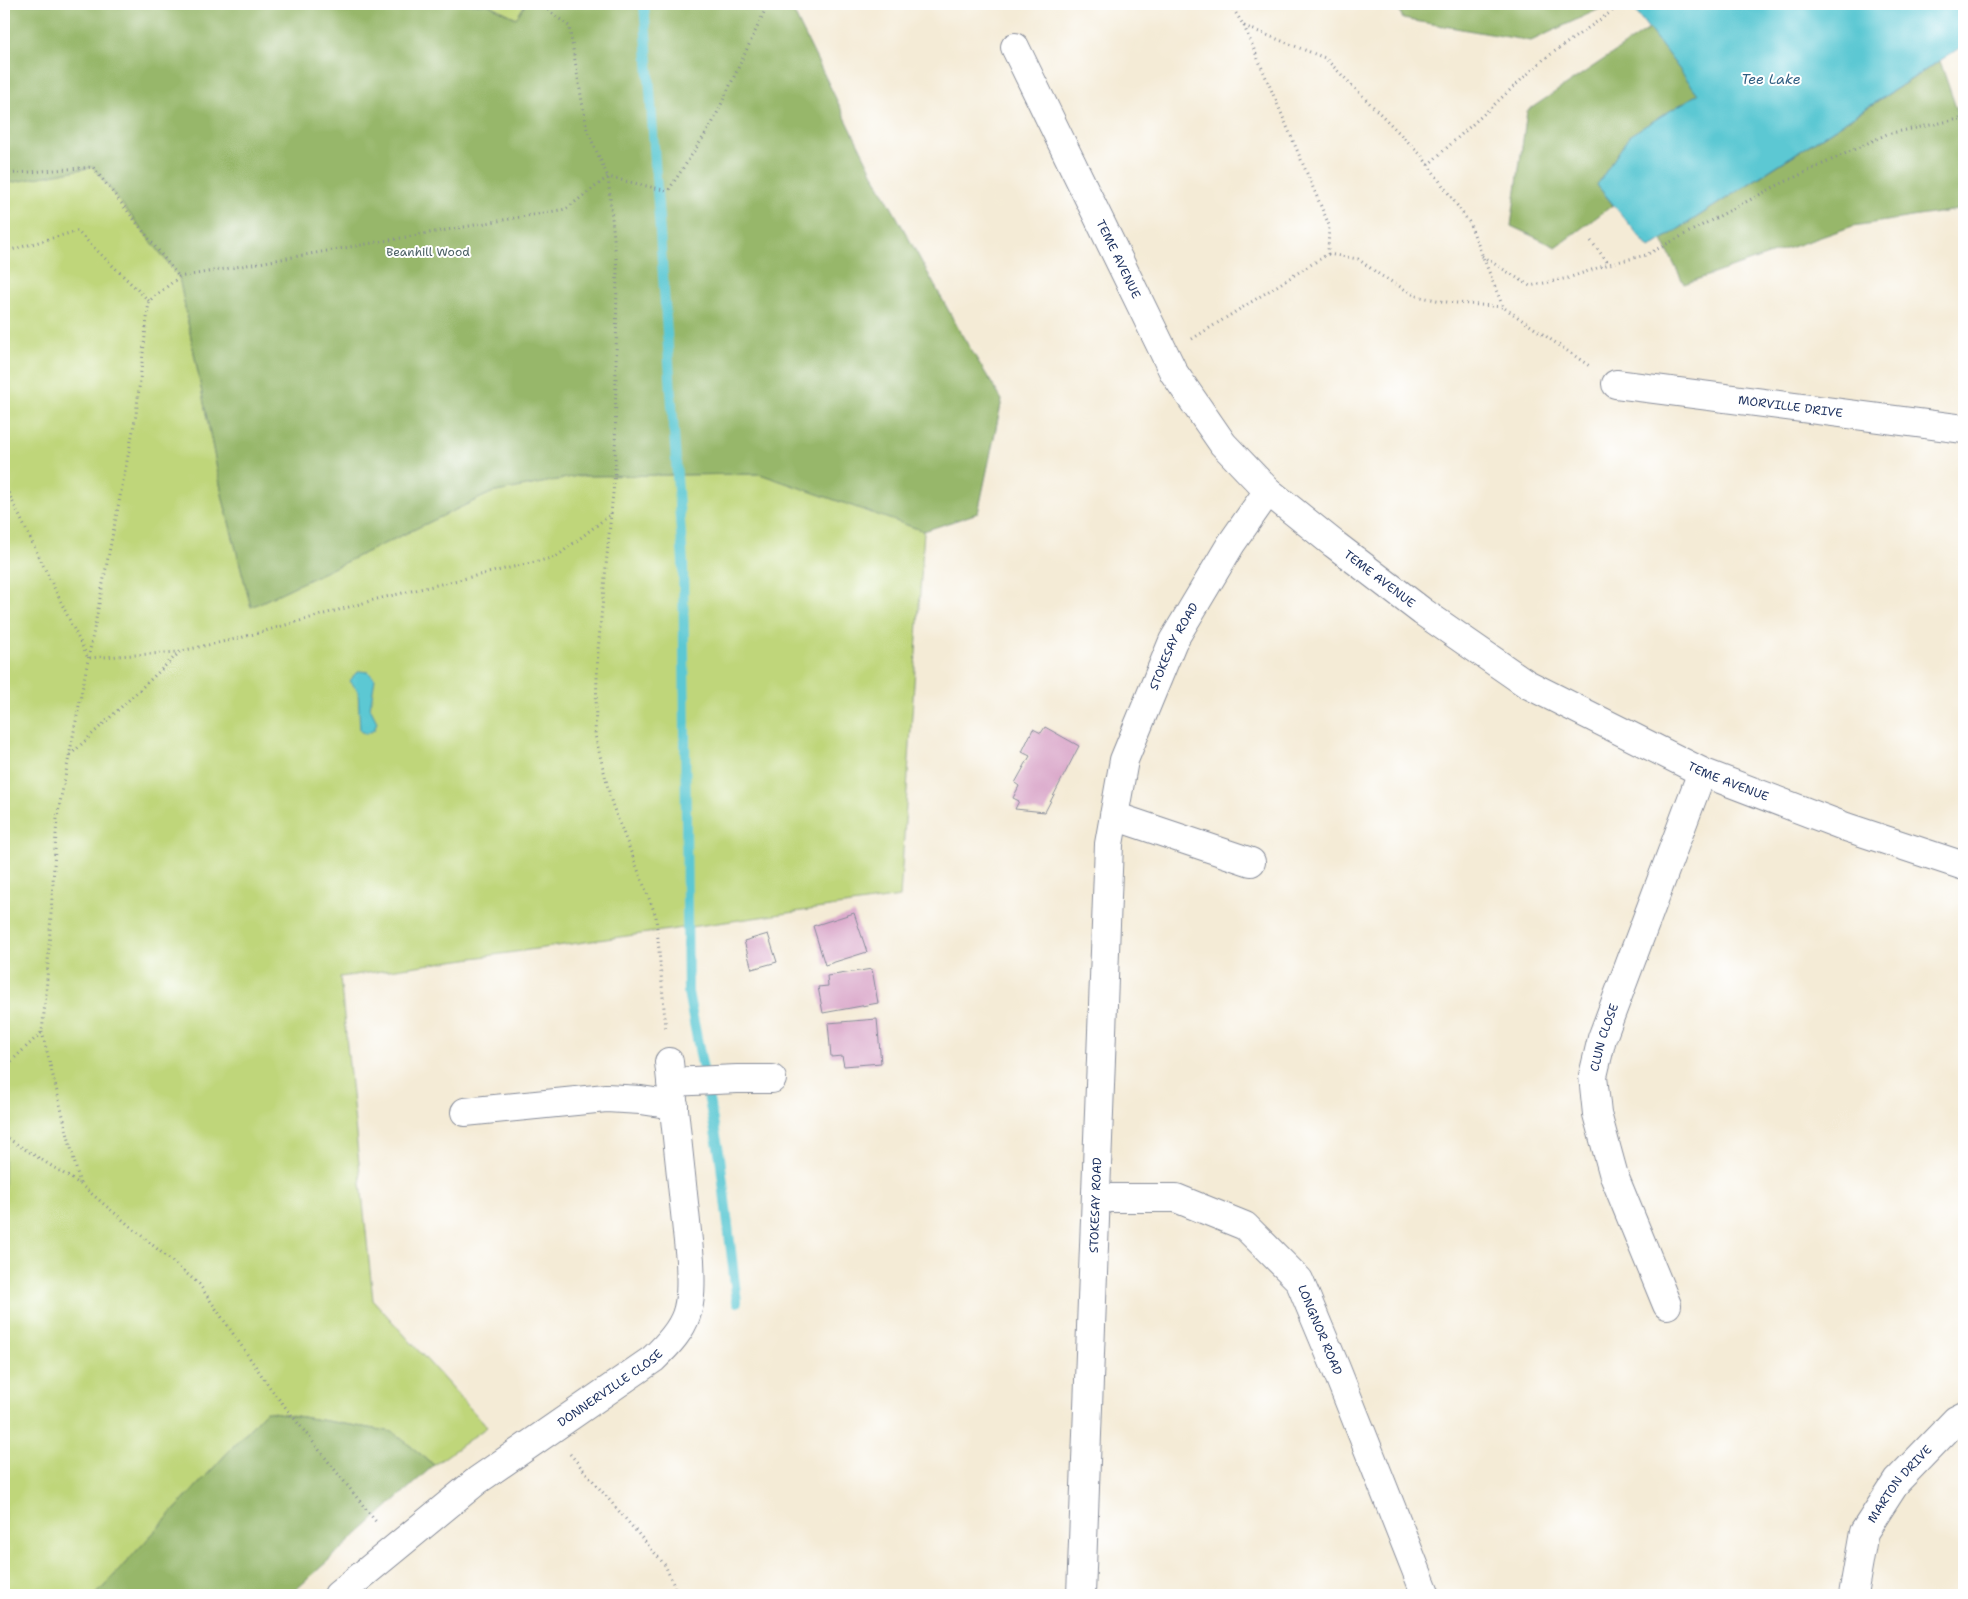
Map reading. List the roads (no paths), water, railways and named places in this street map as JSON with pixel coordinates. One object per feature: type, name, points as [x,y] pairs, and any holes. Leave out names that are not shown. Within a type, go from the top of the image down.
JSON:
[{"type":"street","name":"TEME AVENUE","points":[[1015,47],[1174,373],[1223,444],[1268,491],[1423,612],[1527,684],[1702,772],[1846,826],[1964,866]]},
{"type":"street","name":"MORVILLE DRIVE","points":[[1616,384],[1964,429]]},
{"type":"street","name":"STOKESAY ROAD","points":[[1081,1595],[1109,844],[1124,760],[1173,641],[1231,544],[1268,491]]},
{"type":"street","name":"CLUN CLOSE","points":[[1667,1304],[1614,1176],[1596,1114],[1593,1076],[1602,1038],[1702,772]]},
{"type":"street","points":[[1114,816],[1251,862]]},
{"type":"street","points":[[465,1112],[606,1098],[641,1100],[674,1083],[772,1079]]},
{"type":"street","name":"DONNERVILLE CLOSE","points":[[338,1595],[478,1480],[653,1359],[672,1340],[687,1317],[691,1291],[690,1260],[674,1083]]},
{"type":"street","name":"LONGNOR ROAD","points":[[1096,1198],[1176,1198],[1245,1226],[1298,1280],[1335,1366],[1426,1595]]},
{"type":"street","name":"MARTON DRIVE","points":[[1853,1595],[1864,1532],[1897,1481],[1956,1420],[1964,1416]]},
{"type":"water","name":"Tee Lake","points":[[1630,4],[1964,4],[1964,45],[1649,248],[1597,185],[1630,135],[1698,94]]},
{"type":"water","points":[[360,671],[368,672],[375,679],[370,708],[377,722],[374,730],[366,734],[360,731],[358,691],[350,681]]},
{"type":"waterway","points":[[644,4],[683,562],[688,992],[720,1157],[737,1302]]},
{"type":"park label","name":"Beanhill Wood","points":[[428,252]]}]
